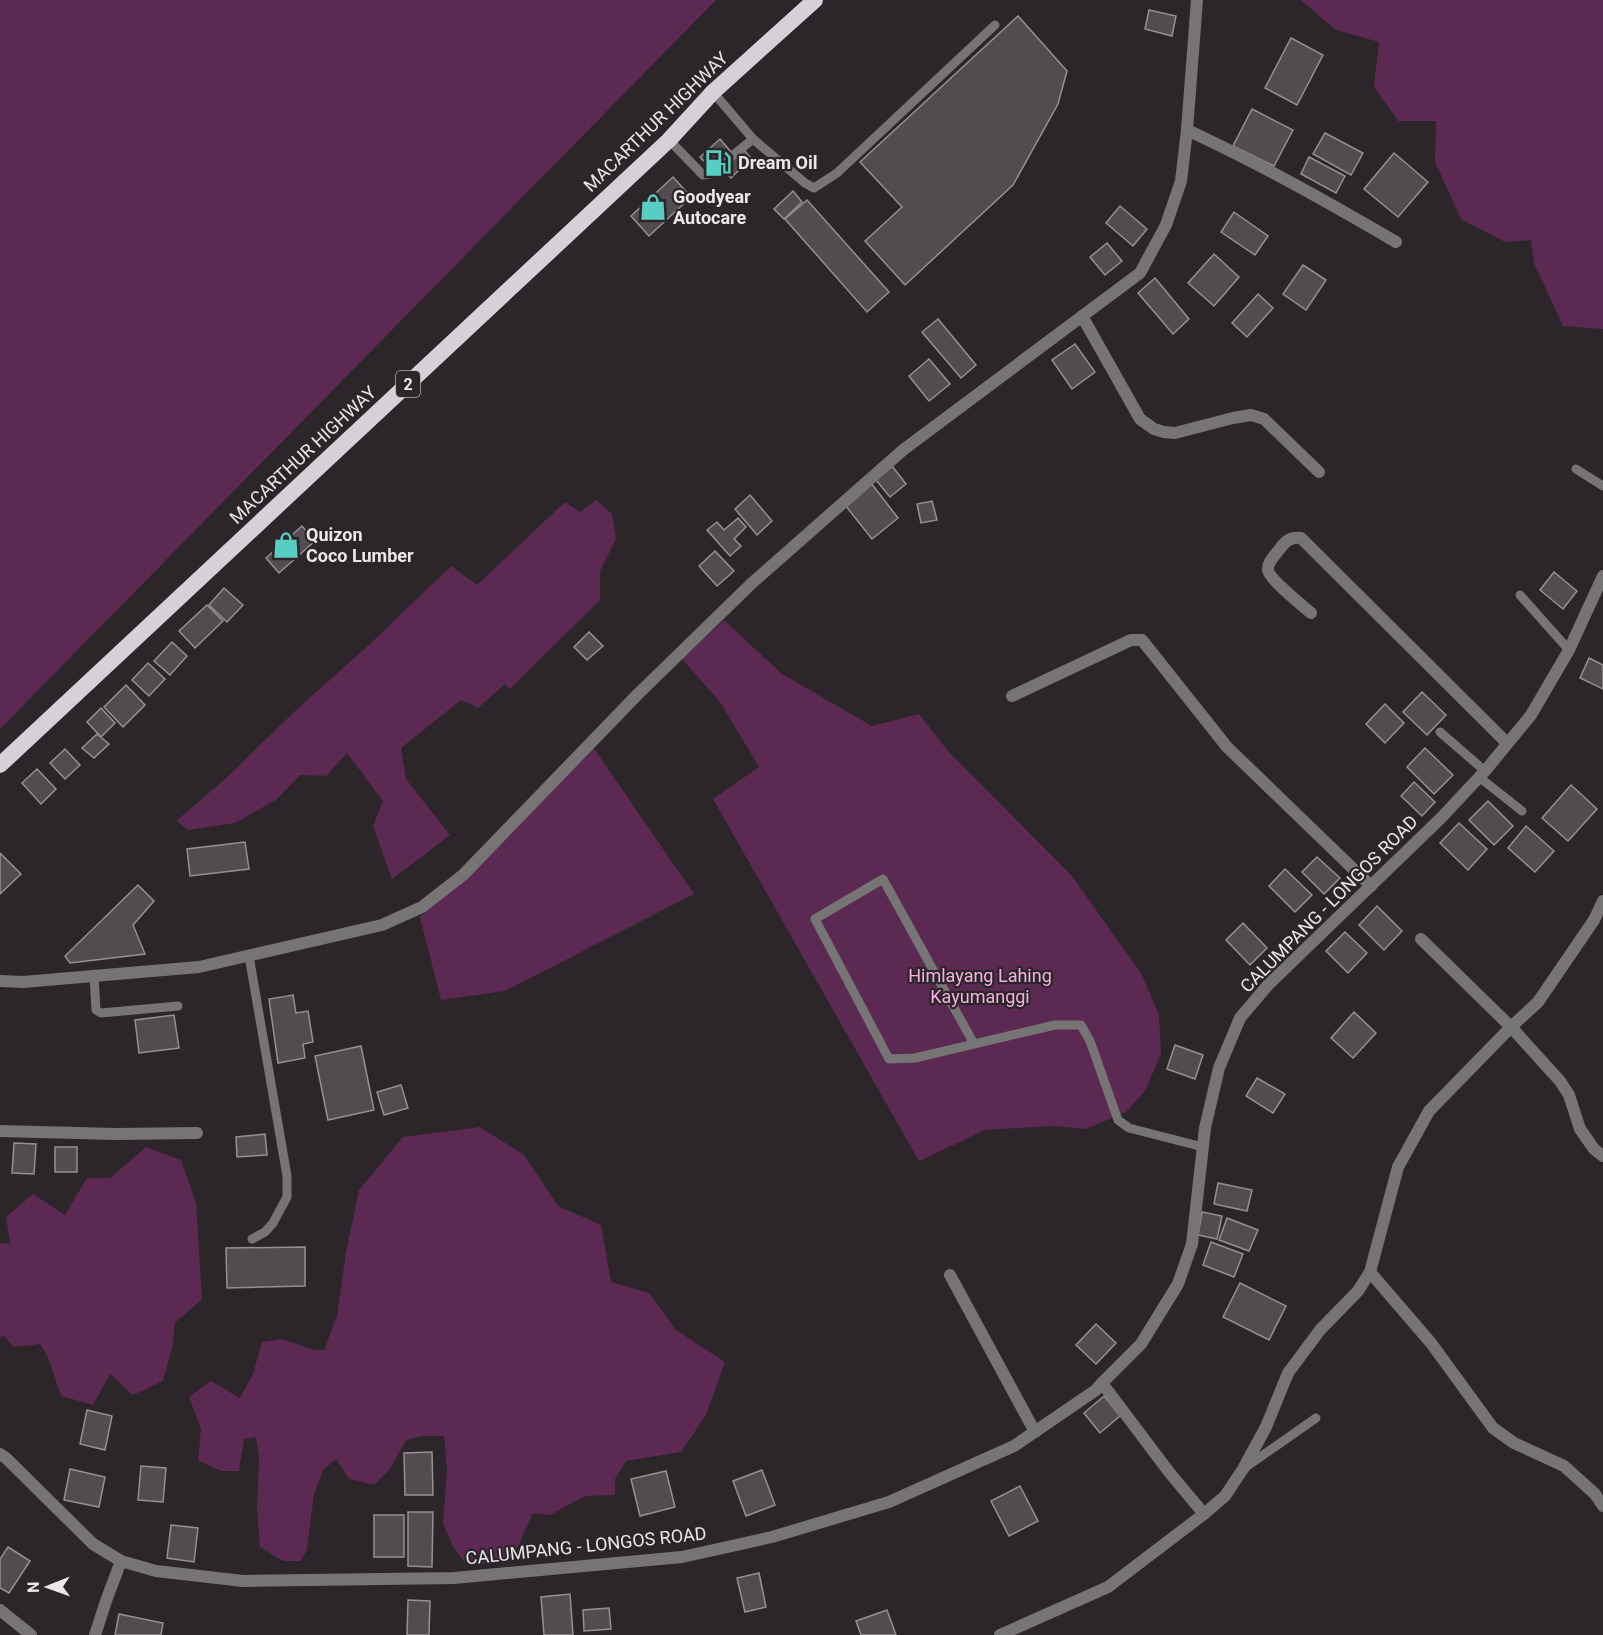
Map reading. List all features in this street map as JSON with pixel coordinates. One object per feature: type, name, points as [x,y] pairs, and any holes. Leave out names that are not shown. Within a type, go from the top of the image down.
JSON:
[{"type":"highway","name":"MACARTHUR HIGHWAY","points":[[0,765],[669,140],[713,92],[815,0]]},
{"type":"street","points":[[0,981],[23,982],[199,967],[249,956],[382,925],[422,907],[463,875],[637,695],[761,575],[903,450],[1140,273],[1166,225],[1181,181],[1197,0]]},
{"type":"street","points":[[1187,130],[1322,198],[1396,242]]},
{"type":"street","points":[[1082,316],[1140,419],[1154,429],[1175,433],[1251,415],[1264,419],[1319,472]]},
{"type":"street","points":[[1311,613],[1272,578],[1268,570],[1270,561],[1285,541],[1293,537],[1301,538],[1507,743]]},
{"type":"street","name":"CALUMPANG - LONGOS ROAD","points":[[0,1454],[93,1544],[121,1561],[156,1571],[243,1581],[358,1581],[454,1578],[681,1557],[772,1537],[889,1502],[1014,1446],[1095,1390],[1141,1344],[1178,1284],[1192,1244],[1205,1128],[1219,1068],[1240,1018],[1268,985],[1441,818],[1482,774],[1531,715],[1569,650],[1603,576]]},
{"type":"street","points":[[1012,696],[1131,640],[1142,640],[1227,747],[1371,886]]},
{"type":"street","points":[[999,1635],[1108,1587],[1225,1496],[1244,1469],[1266,1427],[1288,1373],[1320,1330],[1358,1291],[1370,1272],[1398,1167],[1429,1111],[1538,1002],[1594,920],[1603,901]]},
{"type":"street","points":[[1421,939],[1511,1027],[1560,1081],[1569,1095],[1580,1129],[1594,1149],[1603,1156]]},
{"type":"street","points":[[0,1131],[116,1134],[197,1133]]},
{"type":"street","points":[[1370,1272],[1431,1343],[1493,1428],[1515,1443],[1564,1466],[1599,1491],[1603,1506]]},
{"type":"street","points":[[950,1275],[1035,1432]]},
{"type":"street","points":[[1102,1383],[1169,1472],[1204,1514]]},
{"type":"street","points":[[95,1635],[121,1561]]},
{"type":"street","points":[[0,1610],[31,1635]]},
{"type":"lane","points":[[713,92],[753,138],[805,183],[814,188],[837,173],[995,25]]},
{"type":"lane","points":[[669,140],[703,175],[707,175],[753,138]]},
{"type":"lane","points":[[1576,469],[1603,486]]},
{"type":"lane","points":[[1520,596],[1569,650]]},
{"type":"lane","points":[[1440,732],[1522,811]]},
{"type":"lane","points":[[974,1044],[883,879],[815,919],[889,1059],[915,1058],[1055,1025],[1081,1025],[1090,1041],[1118,1120],[1130,1128],[1203,1147]]},
{"type":"lane","points":[[249,956],[287,1176],[286,1197],[273,1224],[265,1232],[252,1239]]},
{"type":"lane","points":[[94,976],[96,1010],[101,1013],[178,1006]]},
{"type":"lane","points":[[1244,1469],[1316,1418]]},
{"type":"green space","points":[[0,0],[716,0],[0,729]]},
{"type":"green space","points":[[1301,0],[1603,0],[1603,329],[1563,326],[1534,263],[1531,240],[1505,242],[1461,219],[1435,162],[1436,121],[1398,121],[1374,87],[1379,42],[1336,30]]},
{"type":"green space","points":[[596,500],[612,514],[616,539],[600,571],[600,600],[510,689],[505,684],[478,708],[461,700],[401,748],[406,779],[450,835],[392,879],[373,826],[383,801],[347,753],[326,776],[300,775],[276,800],[235,823],[189,830],[176,821],[223,781],[451,566],[477,585],[565,502],[580,512]]},
{"type":"green space","name":"Himlayang Lahing Kayumanggi","points":[[724,620],[782,674],[872,726],[919,714],[948,751],[1072,876],[1141,973],[1159,1015],[1161,1054],[1145,1091],[1126,1112],[1086,1129],[1054,1126],[985,1130],[919,1161],[713,799],[759,767],[720,702],[682,659]]},
{"type":"green space","points":[[593,747],[694,894],[505,991],[441,1000],[420,917]]},
{"type":"green space","points":[[480,1127],[524,1155],[558,1206],[601,1225],[611,1282],[649,1293],[676,1330],[725,1362],[706,1415],[681,1452],[626,1461],[615,1479],[615,1495],[585,1496],[550,1515],[533,1513],[513,1557],[491,1564],[464,1562],[453,1546],[443,1524],[447,1470],[444,1436],[422,1436],[406,1440],[390,1469],[374,1485],[349,1479],[336,1459],[323,1470],[314,1494],[307,1550],[300,1561],[283,1561],[260,1547],[257,1509],[259,1456],[256,1437],[244,1439],[239,1471],[221,1471],[198,1460],[201,1429],[189,1397],[211,1381],[240,1398],[253,1374],[262,1342],[282,1339],[314,1350],[324,1350],[337,1316],[346,1252],[359,1190],[403,1137]]},
{"type":"green space","points":[[146,1147],[181,1160],[196,1203],[202,1299],[175,1323],[173,1344],[163,1381],[133,1395],[110,1374],[93,1405],[61,1396],[48,1357],[40,1344],[14,1347],[3,1335],[0,1338],[0,1243],[10,1244],[6,1217],[33,1194],[65,1215],[87,1178],[110,1178]]},
{"type":"building","points":[[1149,10],[1176,16],[1172,36],[1145,29]]},
{"type":"building","points":[[1018,16],[1067,71],[1058,104],[1013,185],[905,285],[865,241],[902,207],[860,162]]},
{"type":"building","points":[[1291,38],[1323,55],[1297,105],[1265,88]]},
{"type":"building","points":[[1252,109],[1293,130],[1274,166],[1233,146]]},
{"type":"building","points":[[1325,133],[1363,153],[1351,175],[1313,154]]},
{"type":"building","points":[[720,139],[731,152],[711,169],[700,157]]},
{"type":"building","points":[[744,150],[751,158],[731,178],[723,170]]},
{"type":"building","points":[[1394,153],[1428,182],[1398,217],[1364,189]]},
{"type":"building","points":[[1309,157],[1345,176],[1336,193],[1301,174]]},
{"type":"building","points":[[673,177],[691,197],[649,236],[631,216]]},
{"type":"building","points":[[793,191],[802,202],[784,219],[774,209]]},
{"type":"building","points":[[807,200],[889,292],[867,312],[785,219]]},
{"type":"building","points":[[1120,206],[1147,229],[1133,246],[1106,223]]},
{"type":"building","points":[[1234,212],[1268,236],[1255,255],[1221,232]]},
{"type":"building","points":[[1107,243],[1122,261],[1105,275],[1090,257]]},
{"type":"building","points":[[1214,254],[1239,277],[1214,306],[1188,283]]},
{"type":"building","points":[[1303,265],[1326,280],[1306,310],[1283,294]]},
{"type":"building","points":[[1155,278],[1189,319],[1173,334],[1138,293]]},
{"type":"building","points":[[1258,294],[1273,308],[1247,337],[1232,323]]},
{"type":"building","points":[[938,319],[976,365],[961,378],[922,332]]},
{"type":"building","points":[[1075,344],[1095,372],[1072,389],[1052,360]]},
{"type":"building","points":[[929,359],[950,384],[929,401],[909,376]]},
{"type":"building","points":[[892,466],[906,484],[890,497],[876,480]]},
{"type":"building","points":[[871,483],[898,518],[872,539],[845,505]]},
{"type":"building","points":[[750,495],[772,521],[757,535],[735,509]]},
{"type":"building","points":[[932,501],[937,520],[921,523],[917,504]]},
{"type":"building","points":[[738,518],[746,527],[734,539],[741,546],[730,556],[707,530],[717,522],[724,530]]},
{"type":"building","points":[[302,526],[315,541],[279,573],[266,558]]},
{"type":"building","points":[[715,551],[734,571],[717,586],[699,566]]},
{"type":"building","points":[[1554,572],[1577,591],[1563,609],[1540,590]]},
{"type":"building","points":[[224,588],[243,605],[227,622],[209,605]]},
{"type":"building","points":[[207,605],[223,621],[195,648],[179,631]]},
{"type":"building","points":[[589,632],[603,646],[587,660],[574,647]]},
{"type":"building","points":[[172,642],[187,656],[170,675],[154,661]]},
{"type":"building","points":[[1589,658],[1603,665],[1603,689],[1580,678]]},
{"type":"building","points":[[148,663],[165,679],[149,696],[132,680]]},
{"type":"building","points":[[126,685],[145,705],[123,727],[104,707]]},
{"type":"building","points":[[1422,692],[1446,715],[1427,735],[1403,712]]},
{"type":"building","points":[[1385,704],[1404,723],[1385,743],[1366,724]]},
{"type":"building","points":[[101,708],[115,723],[101,737],[87,722]]},
{"type":"building","points":[[97,734],[109,744],[94,758],[82,748]]},
{"type":"building","points":[[1425,748],[1453,775],[1434,794],[1407,767]]},
{"type":"building","points":[[65,749],[80,765],[65,779],[50,763]]},
{"type":"building","points":[[37,769],[56,789],[41,804],[22,783]]},
{"type":"building","points":[[1414,782],[1435,802],[1422,816],[1401,796]]},
{"type":"building","points":[[1571,785],[1597,809],[1568,841],[1542,818]]},
{"type":"building","points":[[1488,801],[1513,826],[1494,845],[1469,820]]},
{"type":"building","points":[[1459,823],[1487,849],[1468,870],[1440,843]]},
{"type":"building","points":[[1526,826],[1554,851],[1535,872],[1508,848]]},
{"type":"building","points":[[245,842],[249,869],[190,876],[187,849]]},
{"type":"building","points":[[0,853],[21,874],[0,894]]},
{"type":"building","points":[[1317,857],[1340,878],[1324,894],[1302,872]]},
{"type":"building","points":[[1285,869],[1312,895],[1295,912],[1269,886]]},
{"type":"building","points":[[138,885],[154,901],[133,925],[145,954],[70,963],[65,956]]},
{"type":"building","points":[[1377,906],[1402,931],[1384,950],[1359,925]]},
{"type":"building","points":[[1243,923],[1267,948],[1250,965],[1226,940]]},
{"type":"building","points":[[1345,932],[1367,953],[1348,973],[1326,951]]},
{"type":"building","points":[[293,995],[296,1013],[308,1011],[313,1042],[303,1044],[305,1058],[278,1063],[269,999]]},
{"type":"building","points":[[1354,1012],[1376,1033],[1353,1058],[1331,1038]]},
{"type":"building","points":[[174,1015],[179,1048],[139,1053],[135,1020]]},
{"type":"building","points":[[1175,1045],[1203,1055],[1195,1079],[1167,1069]]},
{"type":"building","points":[[361,1046],[374,1110],[328,1120],[315,1056]]},
{"type":"building","points":[[1257,1078],[1285,1094],[1273,1113],[1246,1096]]},
{"type":"building","points":[[401,1085],[408,1108],[384,1115],[377,1092]]},
{"type":"building","points":[[265,1134],[267,1155],[237,1157],[236,1137]]},
{"type":"building","points":[[14,1143],[36,1144],[34,1174],[12,1173]]},
{"type":"building","points":[[55,1147],[77,1147],[77,1172],[55,1172]]},
{"type":"building","points":[[1218,1183],[1252,1190],[1247,1211],[1214,1204]]},
{"type":"building","points":[[1202,1212],[1222,1216],[1217,1239],[1198,1235]]},
{"type":"building","points":[[1227,1218],[1258,1230],[1249,1251],[1219,1240]]},
{"type":"building","points":[[1211,1242],[1243,1254],[1234,1277],[1203,1265]]},
{"type":"building","points":[[305,1247],[305,1286],[227,1288],[226,1248]]},
{"type":"building","points":[[1240,1283],[1286,1306],[1269,1340],[1223,1317]]},
{"type":"building","points":[[1096,1324],[1116,1343],[1096,1364],[1076,1345]]},
{"type":"building","points":[[1104,1396],[1120,1416],[1100,1433],[1084,1413]]},
{"type":"building","points":[[87,1410],[112,1416],[105,1450],[80,1444]]},
{"type":"building","points":[[432,1452],[433,1495],[405,1495],[404,1453]]},
{"type":"building","points":[[141,1466],[166,1468],[163,1502],[138,1500]]},
{"type":"building","points":[[70,1469],[105,1477],[99,1507],[64,1500]]},
{"type":"building","points":[[762,1470],[775,1505],[746,1516],[733,1481]]},
{"type":"building","points":[[666,1471],[675,1507],[640,1516],[631,1479]]},
{"type":"building","points":[[1020,1486],[1038,1521],[1009,1536],[991,1501]]},
{"type":"building","points":[[408,1512],[433,1512],[432,1567],[408,1566]]},
{"type":"building","points":[[374,1515],[404,1515],[404,1557],[374,1557]]},
{"type":"building","points":[[171,1525],[198,1528],[194,1562],[167,1558]]},
{"type":"building","points":[[8,1547],[30,1561],[9,1593],[0,1588],[0,1559]]},
{"type":"building","points":[[759,1573],[766,1607],[745,1612],[737,1578]]},
{"type":"building","points":[[570,1594],[573,1635],[544,1635],[541,1597]]},
{"type":"building","points":[[408,1600],[430,1601],[429,1635],[407,1635]]},
{"type":"building","points":[[609,1608],[611,1629],[584,1631],[583,1610]]},
{"type":"building","points":[[887,1610],[896,1635],[861,1635],[856,1621]]},
{"type":"building","points":[[119,1614],[163,1623],[161,1635],[115,1635]]},
{"type":"place","name":"Dream Oil","points":[[718,163]]},
{"type":"place","name":"Goodyear Autocare","points":[[653,207]]},
{"type":"place","name":"Quizon Coco Lumber","points":[[286,545]]}]
